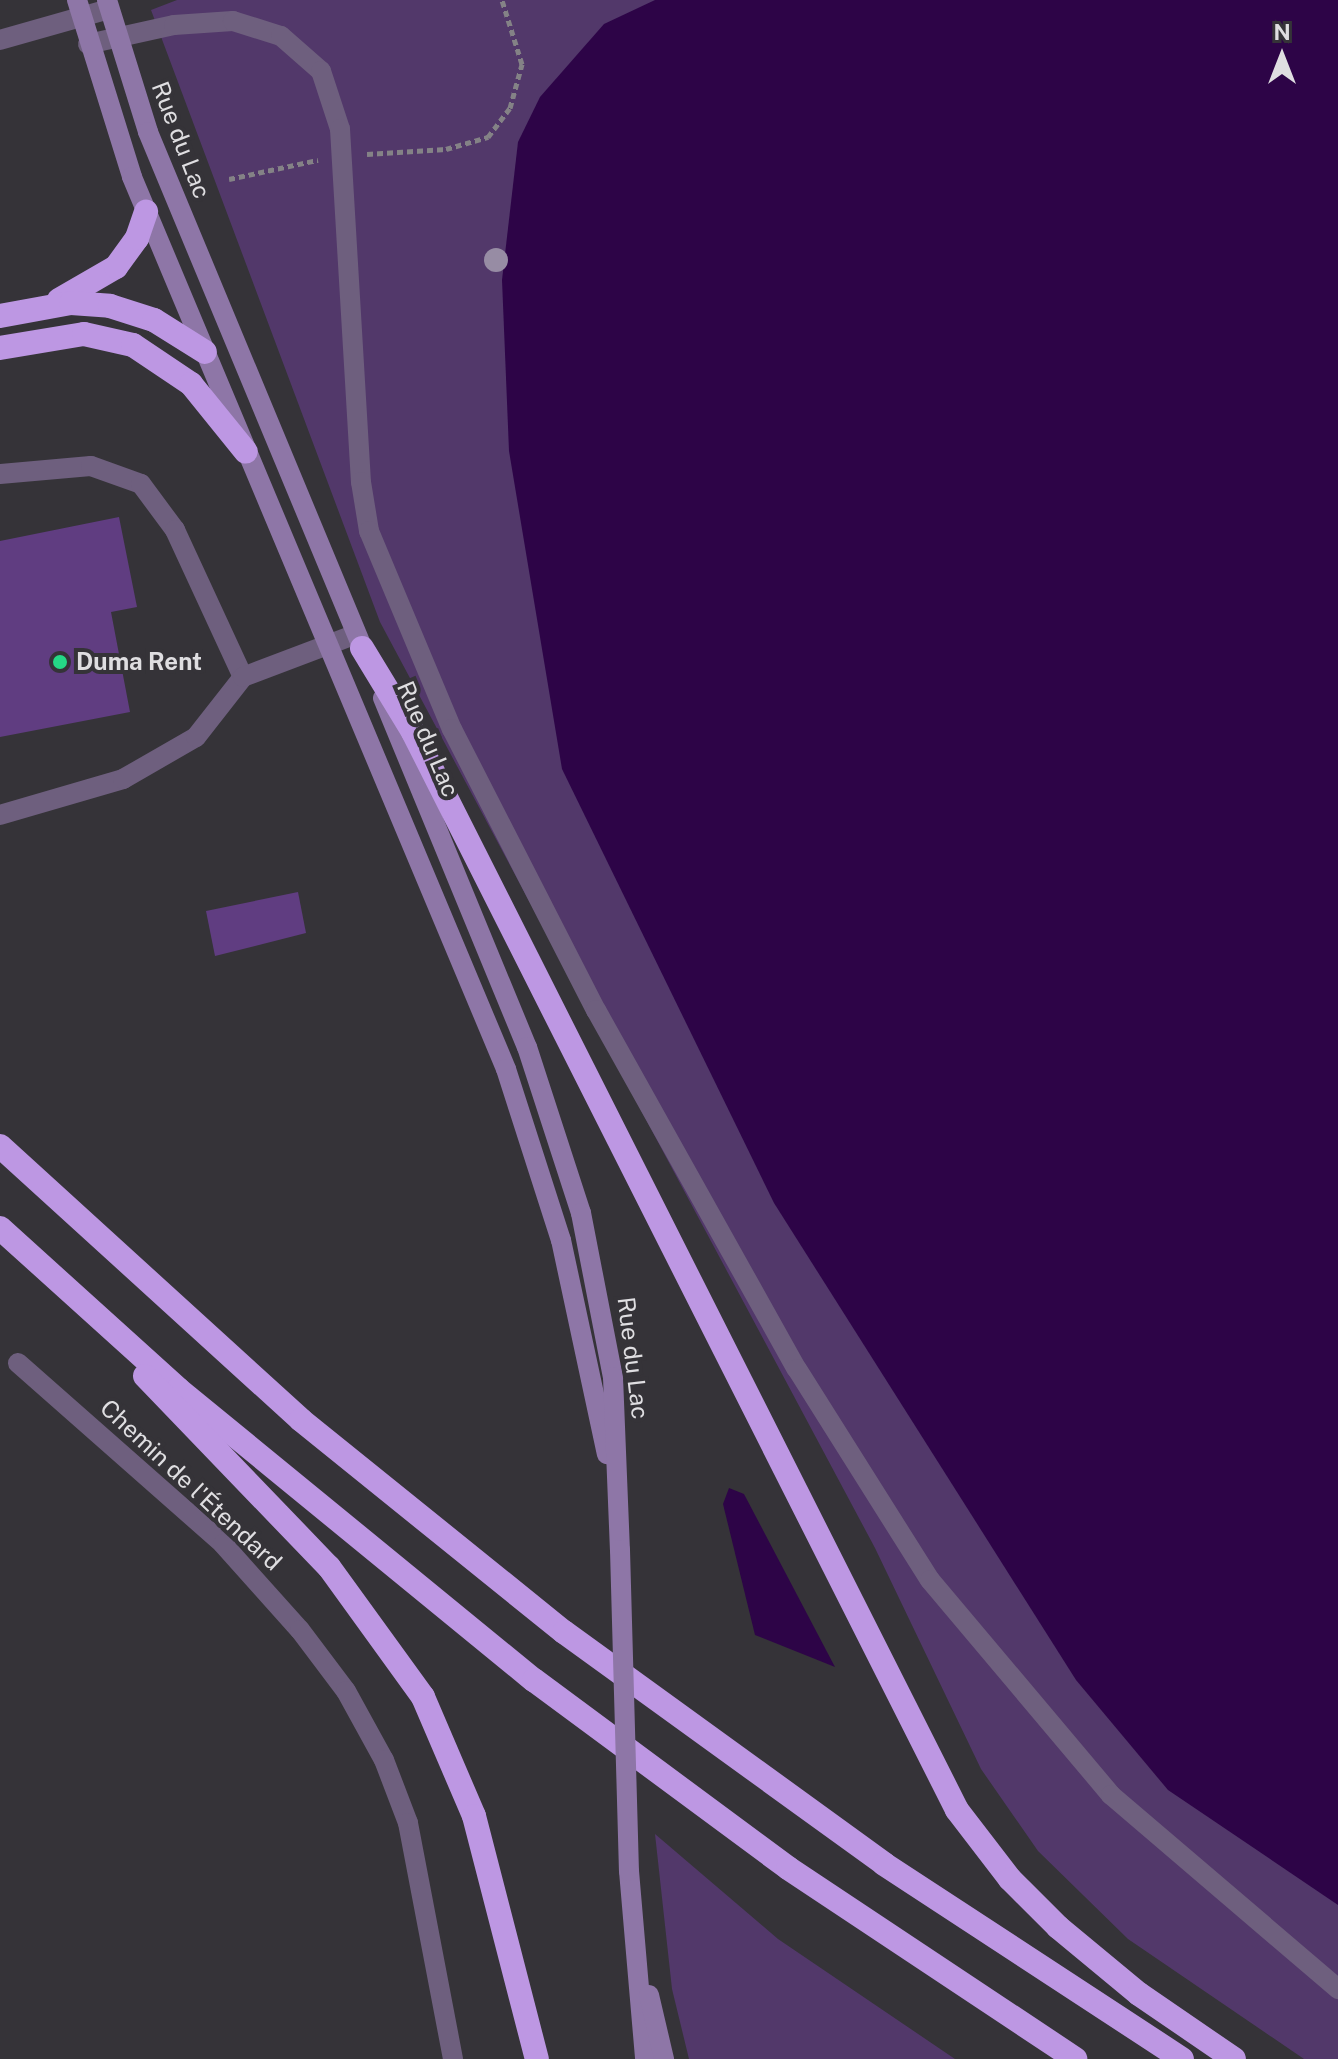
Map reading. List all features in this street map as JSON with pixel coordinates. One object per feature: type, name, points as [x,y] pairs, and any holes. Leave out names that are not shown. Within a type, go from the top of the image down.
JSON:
[{"type":"highway","points":[[8,315],[84,290],[107,275],[132,248],[146,212]]},
{"type":"highway","points":[[8,315],[71,303],[110,306],[154,320],[205,352]]},
{"type":"highway","points":[[0,348],[84,334],[133,345],[191,384],[246,452]]},
{"type":"highway","points":[[359,641],[413,732],[957,1810],[1010,1879],[1058,1927],[1139,1994],[1234,2059]]},
{"type":"highway","points":[[0,1146],[301,1420],[564,1632],[895,1872],[1182,2059]]},
{"type":"highway","points":[[0,1228],[77,1299],[314,1504],[604,1735],[788,1868],[1075,2059]]},
{"type":"highway","points":[[77,1299],[204,1443],[329,1567],[409,1674],[439,1730],[474,1816],[537,2059]]},
{"type":"highway","points":[[1041,2038],[1066,2059]]},
{"type":"street","name":"Rue du Lac","points":[[0,40],[79,8],[108,4],[148,132],[517,1021],[570,1175],[611,1366],[620,1550],[629,1871],[637,1953]]},
{"type":"street","name":"Rue du Lac","points":[[79,8],[88,44],[146,212],[529,1135],[579,1313],[618,1509]]},
{"type":"street","points":[[88,44],[214,21],[249,24],[281,36],[308,56],[329,85],[343,155],[361,482],[369,531],[452,729],[596,1010],[797,1369],[930,1580],[1111,1795],[1227,1900],[1338,1989]]},
{"type":"street","points":[[205,352],[268,425]]},
{"type":"street","points":[[0,474],[91,466],[141,484],[175,530],[243,677]]},
{"type":"street","points":[[0,815],[123,779],[196,737],[243,677],[327,645],[359,641]]},
{"type":"street","name":"Chemin de l'Étendard","points":[[18,1363],[223,1544],[300,1630],[346,1691],[384,1760],[408,1823],[453,2059]]},
{"type":"street","points":[[637,1953],[645,2059]]},
{"type":"street","points":[[637,1953],[664,2059]]},
{"type":"path","points":[[229,179],[343,155],[446,149],[488,137],[510,108],[522,64],[502,0]]},
{"type":"shaded area","points":[[177,0],[1338,0],[1338,2059],[1304,2059],[1128,1939],[1038,1851],[981,1769],[875,1548],[380,622],[151,10]]},
{"type":"shaded area","points":[[655,0],[1338,0],[1338,1905],[1168,1790],[1076,1680],[774,1203],[562,769],[509,451],[502,280],[518,142],[540,97],[604,24]]},
{"type":"shaded area","points":[[729,1488],[744,1494],[835,1667],[755,1635],[723,1504]]},
{"type":"shaded area","points":[[655,1834],[778,1939],[955,2059],[689,2059],[672,1989]]},
{"type":"building","name":"Duma Rent","points":[[119,517],[137,607],[111,612],[130,712],[0,737],[0,541]]},
{"type":"building","points":[[298,892],[306,933],[215,956],[206,911]]},
{"type":"place","name":"Duma Rent","points":[[60,662]]}]
